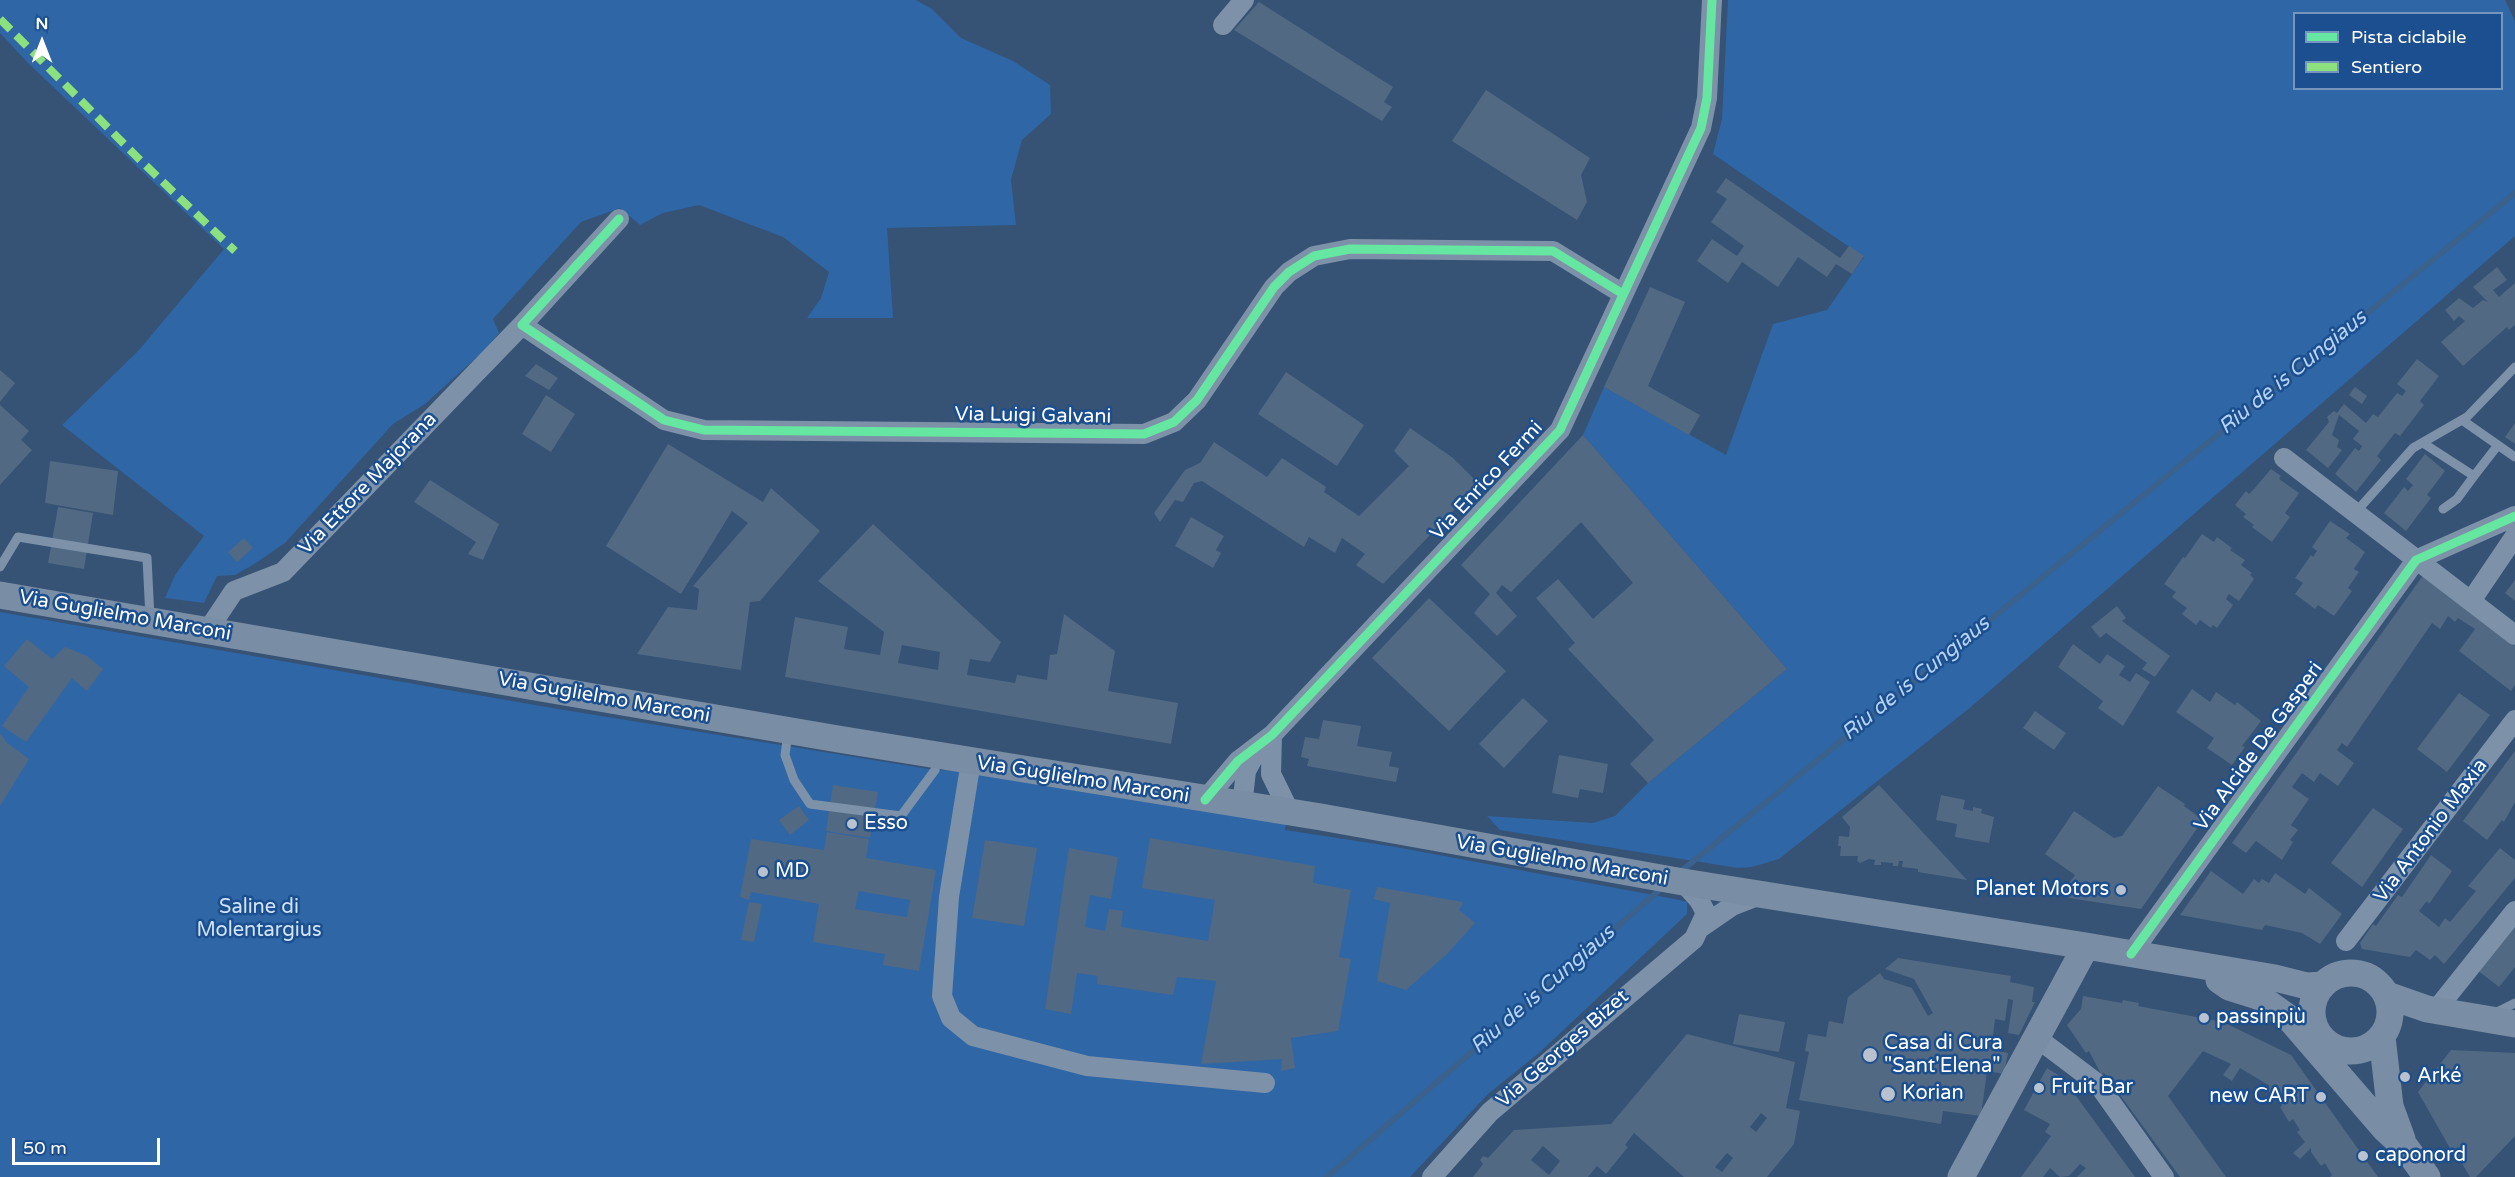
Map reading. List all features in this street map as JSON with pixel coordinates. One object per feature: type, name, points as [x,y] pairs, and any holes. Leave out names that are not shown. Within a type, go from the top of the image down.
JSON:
[{"type":"main road","name":"Via Guglielmo Marconi","points":[[0,595],[971,761],[1290,813],[1512,852],[1691,891],[1751,893],[2086,946],[2275,978],[2307,986],[2322,985]]},
{"type":"main road","points":[[1961,1177],[2086,946]]},
{"type":"main road","name":"Via Guglielmo Marconi","points":[[2202,967],[2235,979],[2272,988],[2294,1000],[2313,1018]]},
{"type":"main road","points":[[2202,967],[2229,987],[2258,996],[2290,1019],[2385,1129],[2406,1148],[2427,1177]]},
{"type":"main road","points":[[2386,1018],[2370,1047],[2355,1051],[2340,1049],[2322,1037],[2313,1018],[2314,1001],[2322,985],[2335,976],[2350,973],[2365,975],[2378,983],[2386,1018],[2390,1106],[2406,1148]]},
{"type":"main road","points":[[2386,1018],[2431,1010],[2515,1024]]},
{"type":"main road","points":[[2340,1049],[2358,1097]]},
{"type":"street","points":[[1223,25],[1244,0]]},
{"type":"street","name":"Via Enrico Fermi","points":[[1205,800],[1238,760],[1266,740],[1560,430],[1701,128],[1707,98],[1712,0]]},
{"type":"street","points":[[522,325],[619,219]]},
{"type":"street","name":"Via Luigi Galvani","points":[[522,325],[664,420],[704,430],[1144,434],[1174,422],[1197,400],[1274,287],[1289,272],[1314,256],[1350,249],[1553,251],[1623,294]]},
{"type":"street","name":"Via Ettore Majorana","points":[[208,630],[234,591],[283,572],[522,325]]},
{"type":"street","points":[[2284,458],[2515,635]]},
{"type":"street","points":[[2416,560],[2515,516]]},
{"type":"street","points":[[2471,601],[2515,536]]},
{"type":"street","name":"Via Alcide De Gasperi","points":[[2131,954],[2416,560]]},
{"type":"street","name":"Via Antonio Maxia","points":[[2346,941],[2515,720]]},
{"type":"street","points":[[1242,806],[1246,771],[1266,740]]},
{"type":"street","points":[[1266,740],[1271,774],[1290,813]]},
{"type":"street","points":[[971,761],[949,897],[942,996],[951,1018],[973,1036],[1087,1066],[1265,1083]]},
{"type":"street","points":[[1691,891],[1706,913],[1700,928]]},
{"type":"street","name":"Via Georges Bizet","points":[[1431,1177],[1490,1112],[1694,939],[1700,928],[1751,893]]},
{"type":"street","points":[[2431,1010],[2515,911]]},
{"type":"street","points":[[2037,1038],[2098,1084],[2164,1177]]},
{"type":"lane","points":[[2355,513],[2413,448],[2462,420],[2515,367]]},
{"type":"lane","points":[[2462,420],[2515,457]]},
{"type":"lane","points":[[2423,443],[2474,476]]},
{"type":"lane","points":[[2443,509],[2457,499],[2498,446]]},
{"type":"lane","points":[[0,567],[18,537],[147,558],[150,621]]},
{"type":"lane","points":[[789,730],[785,755],[794,780],[810,804],[901,816],[935,771],[938,755]]},
{"type":"lane","points":[[2482,1019],[2515,1003]]},
{"type":"green space","points":[[0,0],[916,0],[932,9],[961,38],[1013,61],[1050,85],[1051,114],[1022,140],[1011,180],[1016,225],[887,228],[893,318],[807,318],[821,298],[829,272],[783,237],[699,205],[663,213],[640,225],[620,208],[581,222],[493,319],[499,333],[487,348],[425,404],[393,424],[285,543],[235,575],[217,576],[204,603],[165,598],[175,575],[204,536],[62,425],[139,350],[224,249],[28,63],[0,33]]},
{"type":"green space","points":[[1728,0],[2505,0],[2515,21],[2515,236],[1971,707],[1779,859],[1752,867],[1738,868],[1500,830],[1487,816],[1593,823],[1615,816],[1648,783],[1787,669],[1583,435],[1604,387],[1726,455],[1773,324],[1827,310],[1864,257],[1713,154],[1722,119]]},
{"type":"green space","name":"Saline di Molentargius","points":[[0,612],[558,709],[935,770],[968,771],[1286,823],[1285,830],[1396,847],[1680,900],[1687,902],[1687,914],[1539,1053],[1488,1094],[1410,1177],[0,1177]]},
{"type":"building","points":[[1259,2],[1393,87],[1384,102],[1392,107],[1382,121],[1234,30]]},
{"type":"building","points":[[1486,90],[1590,158],[1581,175],[1587,202],[1577,220],[1452,141]]},
{"type":"building","points":[[1726,178],[1840,258],[1849,246],[1864,256],[1852,274],[1836,264],[1827,277],[1798,257],[1778,287],[1742,262],[1728,283],[1697,261],[1712,239],[1737,256],[1744,246],[1711,222],[1727,199],[1716,192]]},
{"type":"building","points":[[2497,267],[2507,280],[2493,290],[2499,297],[2515,283],[2515,325],[2509,330],[2507,327],[2463,366],[2441,342],[2465,321],[2459,316],[2454,321],[2445,310],[2459,298],[2473,308],[2483,300],[2488,302],[2473,287]]},
{"type":"building","points":[[1650,287],[1685,302],[1648,386],[1700,415],[1689,435],[1604,387]]},
{"type":"building","points":[[2417,359],[2439,376],[2420,401],[2424,405],[2400,436],[2395,433],[2377,456],[2381,460],[2356,492],[2335,474],[2355,448],[2359,451],[2362,446],[2353,439],[2359,431],[2339,415],[2332,435],[2339,440],[2337,447],[2342,450],[2328,468],[2306,450],[2329,422],[2327,417],[2334,411],[2337,413],[2344,404],[2366,423],[2373,414],[2378,417],[2397,393],[2402,396],[2406,391],[2397,384]]},
{"type":"building","points":[[536,364],[558,378],[549,390],[525,376]]},
{"type":"building","points":[[0,370],[15,383],[0,402]]},
{"type":"building","points":[[1286,372],[1364,425],[1337,466],[1258,414]]},
{"type":"building","points":[[2355,387],[2367,396],[2362,404],[2349,395]]},
{"type":"building","points":[[546,395],[575,414],[551,452],[522,434]]},
{"type":"building","points":[[0,405],[29,431],[21,440],[32,450],[0,485]]},
{"type":"building","points":[[2515,423],[2515,444],[2505,437]]},
{"type":"building","points":[[1410,428],[1453,458],[1479,484],[1383,584],[1356,565],[1365,554],[1342,538],[1335,553],[1309,537],[1304,547],[1202,481],[1194,483],[1183,502],[1175,500],[1160,522],[1154,513],[1185,470],[1200,463],[1214,442],[1267,477],[1282,458],[1326,487],[1324,492],[1359,516],[1409,466],[1394,451]]},
{"type":"building","points":[[1583,435],[1787,669],[1648,783],[1630,764],[1654,740],[1568,649],[1575,643],[1536,598],[1558,579],[1593,619],[1633,583],[1581,522],[1511,592],[1502,585],[1496,593],[1517,616],[1497,636],[1474,613],[1490,594],[1461,565]]},
{"type":"building","points":[[668,444],[763,502],[771,488],[820,531],[760,601],[750,602],[741,670],[637,654],[668,607],[697,610],[699,589],[693,586],[748,523],[732,511],[681,594],[606,546]]},
{"type":"building","points":[[2425,454],[2445,471],[2427,495],[2431,498],[2406,531],[2384,513],[2404,487],[2408,491],[2413,485],[2406,479]]},
{"type":"building","points":[[50,461],[118,471],[113,515],[45,503]]},
{"type":"building","points":[[2271,469],[2281,476],[2279,479],[2299,493],[2285,513],[2290,517],[2272,542],[2252,527],[2254,525],[2243,517],[2246,514],[2235,505],[2246,491],[2249,494],[2254,489]]},
{"type":"building","points":[[430,480],[499,524],[483,560],[468,554],[476,542],[414,502]]},
{"type":"building","points":[[58,507],[93,513],[84,569],[48,563]]},
{"type":"building","points":[[1191,517],[1224,536],[1216,550],[1221,553],[1213,568],[1175,546]]},
{"type":"building","points":[[2330,521],[2350,534],[2346,538],[2365,552],[2354,569],[2359,572],[2348,588],[2352,591],[2334,616],[2318,605],[2315,609],[2295,594],[2303,583],[2295,578],[2311,555],[2313,557],[2317,551],[2312,547]]},
{"type":"building","points":[[873,524],[1001,642],[990,662],[970,659],[967,675],[1015,683],[1017,675],[1047,680],[1050,655],[1057,654],[1064,614],[1115,651],[1108,691],[1178,703],[1171,744],[785,677],[795,617],[848,627],[844,649],[880,655],[884,632],[818,581]],"holes":[[[902,645],[940,652],[938,670],[898,663]]]},
{"type":"building","points":[[2202,534],[2214,542],[2217,537],[2232,548],[2230,550],[2245,560],[2241,565],[2252,573],[2250,575],[2254,579],[2239,601],[2229,594],[2226,599],[2233,605],[2217,628],[2213,625],[2211,628],[2200,620],[2196,625],[2182,614],[2187,608],[2172,597],[2176,592],[2164,584]]},
{"type":"building","points":[[244,538],[253,548],[237,562],[228,552]]},
{"type":"building","points":[[2424,574],[2515,646],[2515,685],[2511,691],[2459,651],[2475,629],[2458,618],[2455,622],[2448,616],[2440,629],[2432,623],[2347,747],[2342,743],[2337,750],[2354,763],[2338,786],[2320,773],[2314,782],[2302,773],[2292,787],[2309,799],[2291,825],[2298,830],[2290,840],[2293,842],[2282,860],[2256,841],[2246,853],[2232,843]]},
{"type":"building","points":[[2515,580],[2515,601],[2505,593]]},
{"type":"building","points":[[1429,598],[1506,671],[1449,731],[1372,658]]},
{"type":"building","points":[[2117,606],[2126,618],[2122,621],[2170,656],[2155,677],[2142,669],[2147,663],[2106,633],[2100,638],[2091,627]]},
{"type":"building","points":[[27,639],[52,659],[65,647],[87,656],[103,669],[87,691],[72,678],[26,742],[2,726],[29,687],[4,666]]},
{"type":"building","points":[[2073,644],[2100,664],[2107,654],[2125,666],[2119,675],[2130,682],[2136,673],[2150,682],[2123,726],[2098,708],[2103,701],[2058,667]]},
{"type":"building","points":[[2192,689],[2210,702],[2216,692],[2235,705],[2237,702],[2261,721],[2242,746],[2245,747],[2232,765],[2207,748],[2214,738],[2176,712]]},
{"type":"building","points":[[2459,693],[2490,715],[2447,772],[2417,749]]},
{"type":"building","points":[[1523,698],[1548,721],[1504,768],[1479,744]]},
{"type":"building","points":[[2035,711],[2066,733],[2054,750],[2023,728]]},
{"type":"building","points":[[1323,720],[1361,726],[1357,746],[1392,752],[1389,766],[1399,768],[1396,782],[1307,766],[1309,759],[1301,757],[1305,737],[1319,739]]},
{"type":"building","points":[[0,733],[7,743],[29,759],[0,806]]},
{"type":"building","points":[[2515,751],[2515,802],[2504,822],[2502,820],[2487,840],[2463,821]]},
{"type":"building","points":[[1559,755],[1608,764],[1603,793],[1580,789],[1578,798],[1552,793]]},
{"type":"building","points":[[833,785],[878,792],[870,838],[826,831]]},
{"type":"building","points":[[1879,785],[1967,880],[1918,872],[1918,869],[1902,867],[1903,861],[1899,861],[1898,866],[1881,862],[1881,865],[1874,865],[1875,860],[1869,859],[1860,863],[1857,861],[1858,856],[1840,856],[1839,836],[1849,837],[1850,827],[1842,817]]},
{"type":"building","points":[[2158,786],[2185,804],[2184,806],[2203,820],[2141,909],[2069,898],[2064,890],[2075,875],[2045,854],[2074,811],[2114,838],[2122,836]]},
{"type":"building","points":[[1941,795],[1965,800],[1963,809],[1973,811],[1973,807],[1982,809],[1981,813],[1994,817],[1989,843],[1955,837],[1957,824],[1936,820]]},
{"type":"building","points":[[799,806],[809,820],[790,835],[779,820]]},
{"type":"building","points":[[2373,808],[2403,829],[2362,887],[2331,863]]},
{"type":"building","points":[[827,832],[869,839],[866,858],[936,870],[919,971],[883,965],[885,954],[813,942],[819,904],[751,892],[749,900],[740,897],[751,839],[824,850]],"holes":[[[859,891],[910,900],[907,917],[855,909]]]},
{"type":"building","points":[[1150,838],[1315,866],[1313,883],[1351,890],[1339,957],[1351,959],[1338,1031],[1291,1038],[1295,1068],[1281,1071],[1282,1059],[1201,1064],[1216,981],[1177,977],[1173,995],[1097,984],[1098,976],[1077,973],[1071,1014],[1045,1009],[1069,848],[1118,857],[1111,899],[1090,895],[1085,927],[1105,931],[1109,909],[1123,911],[1121,927],[1208,941],[1215,900],[1142,888]]},
{"type":"building","points":[[985,840],[1037,848],[1024,926],[972,918]]},
{"type":"building","points":[[2500,848],[2515,860],[2515,878],[2444,964],[2435,955],[2430,960],[2416,950],[2410,957],[2362,949],[2360,943],[2373,924],[2376,926],[2398,895],[2402,897],[2431,855],[2452,871],[2429,904],[2427,901],[2419,911],[2439,927],[2445,918],[2450,922],[2476,891],[2468,886]]},
{"type":"building","points":[[2211,871],[2243,894],[2254,879],[2259,883],[2262,879],[2269,883],[2275,873],[2305,894],[2309,888],[2342,914],[2320,944],[2302,933],[2265,925],[2262,930],[2180,915]]},
{"type":"building","points":[[1377,887],[1463,902],[1459,910],[1475,923],[1447,954],[1406,990],[1377,981],[1390,903],[1374,899]]},
{"type":"building","points":[[749,902],[762,904],[754,942],[741,940]]},
{"type":"building","points":[[2513,926],[2515,928],[2515,967],[2499,987],[2477,970]]},
{"type":"building","points":[[1898,958],[2011,976],[2010,982],[2034,987],[2032,1002],[2035,1002],[2019,1035],[2008,1033],[2013,1000],[2008,999],[2005,1021],[1995,1019],[1991,1050],[2008,1053],[2004,1074],[1987,1071],[1981,1116],[1943,1111],[1941,1124],[1799,1100],[1809,1052],[1805,1051],[1808,1034],[1826,1037],[1829,1021],[1843,1024],[1848,997],[1880,973],[1884,979],[1912,988],[1928,1016],[1933,1013],[1914,979],[1885,969]]},
{"type":"building","points":[[2083,996],[2122,1003],[2123,1000],[2139,1003],[2138,1006],[2223,1022],[2291,1055],[2378,1177],[2330,1177],[2332,1175],[2325,1163],[2321,1166],[2311,1152],[2311,1148],[2300,1159],[2293,1153],[2305,1142],[2297,1132],[2300,1130],[2293,1119],[2289,1122],[2280,1107],[2282,1106],[2279,1100],[2276,1101],[2266,1088],[2270,1086],[2240,1068],[2232,1081],[2223,1075],[2231,1064],[2203,1051],[2168,1096],[2226,1177],[2180,1177],[2104,1073],[2101,1074],[2089,1051],[2086,1053],[2067,1025],[2081,1009]]},
{"type":"building","points":[[1739,1014],[1785,1022],[1779,1052],[1733,1044]]},
{"type":"building","points":[[1687,1034],[1795,1062],[1786,1108],[1800,1111],[1794,1144],[1767,1177],[1684,1177],[1634,1133],[1625,1145],[1628,1147],[1606,1174],[1597,1166],[1588,1177],[1473,1177],[1483,1164],[1480,1160],[1483,1156],[1488,1158],[1514,1130],[1611,1124]],"holes":[[[1761,1113],[1767,1118],[1756,1132],[1750,1127]],[[1543,1146],[1560,1161],[1549,1175],[1531,1160]],[[1727,1153],[1733,1158],[1722,1172],[1715,1167]]]},
{"type":"building","points":[[2451,1050],[2515,1053],[2515,1136],[2476,1177],[2470,1177],[2457,1155],[2455,1157],[2418,1092]]},
{"type":"building","points":[[2047,1068],[2063,1078],[2135,1177],[2077,1177],[2086,1168],[2080,1164],[2069,1176],[2060,1177],[2050,1168],[2043,1177],[2021,1177],[2051,1136],[2045,1132],[2050,1124],[2024,1110]]},
{"type":"waterway","name":"Riu de is Cungiaus","points":[[1680,872],[2515,193]]},
{"type":"waterway","name":"Riu de is Cungiaus","points":[[1327,1177],[1663,887]]},
{"type":"marked path","points":[[0,19],[139,159],[235,251]]},
{"type":"cycle path","points":[[1205,800],[1238,761],[1272,735],[1560,430],[1701,128],[1707,98],[1712,0]]},
{"type":"cycle path","points":[[619,219],[522,325],[664,420],[704,430],[1144,434],[1174,422],[1197,400],[1274,287],[1289,272],[1314,256],[1350,249],[1553,251],[1623,294]]},
{"type":"cycle path","points":[[2131,954],[2416,560],[2515,516]]},
{"type":"place","name":"Esso","points":[[852,824]]},
{"type":"place","name":"MD","points":[[763,872]]},
{"type":"place","name":"Planet Motors","points":[[2121,890]]},
{"type":"place","name":"passinpiù","points":[[2204,1018]]},
{"type":"place","name":"Casa di Cura \"Sant'Elena\"","points":[[1870,1055]]},
{"type":"place","name":"Arké","points":[[2405,1077]]},
{"type":"place","name":"Fruit Bar","points":[[2039,1088]]},
{"type":"place","name":"Korian","points":[[1888,1094]]},
{"type":"place","name":"new CART","points":[[2321,1097]]},
{"type":"place","name":"caponord","points":[[2363,1156]]}]
